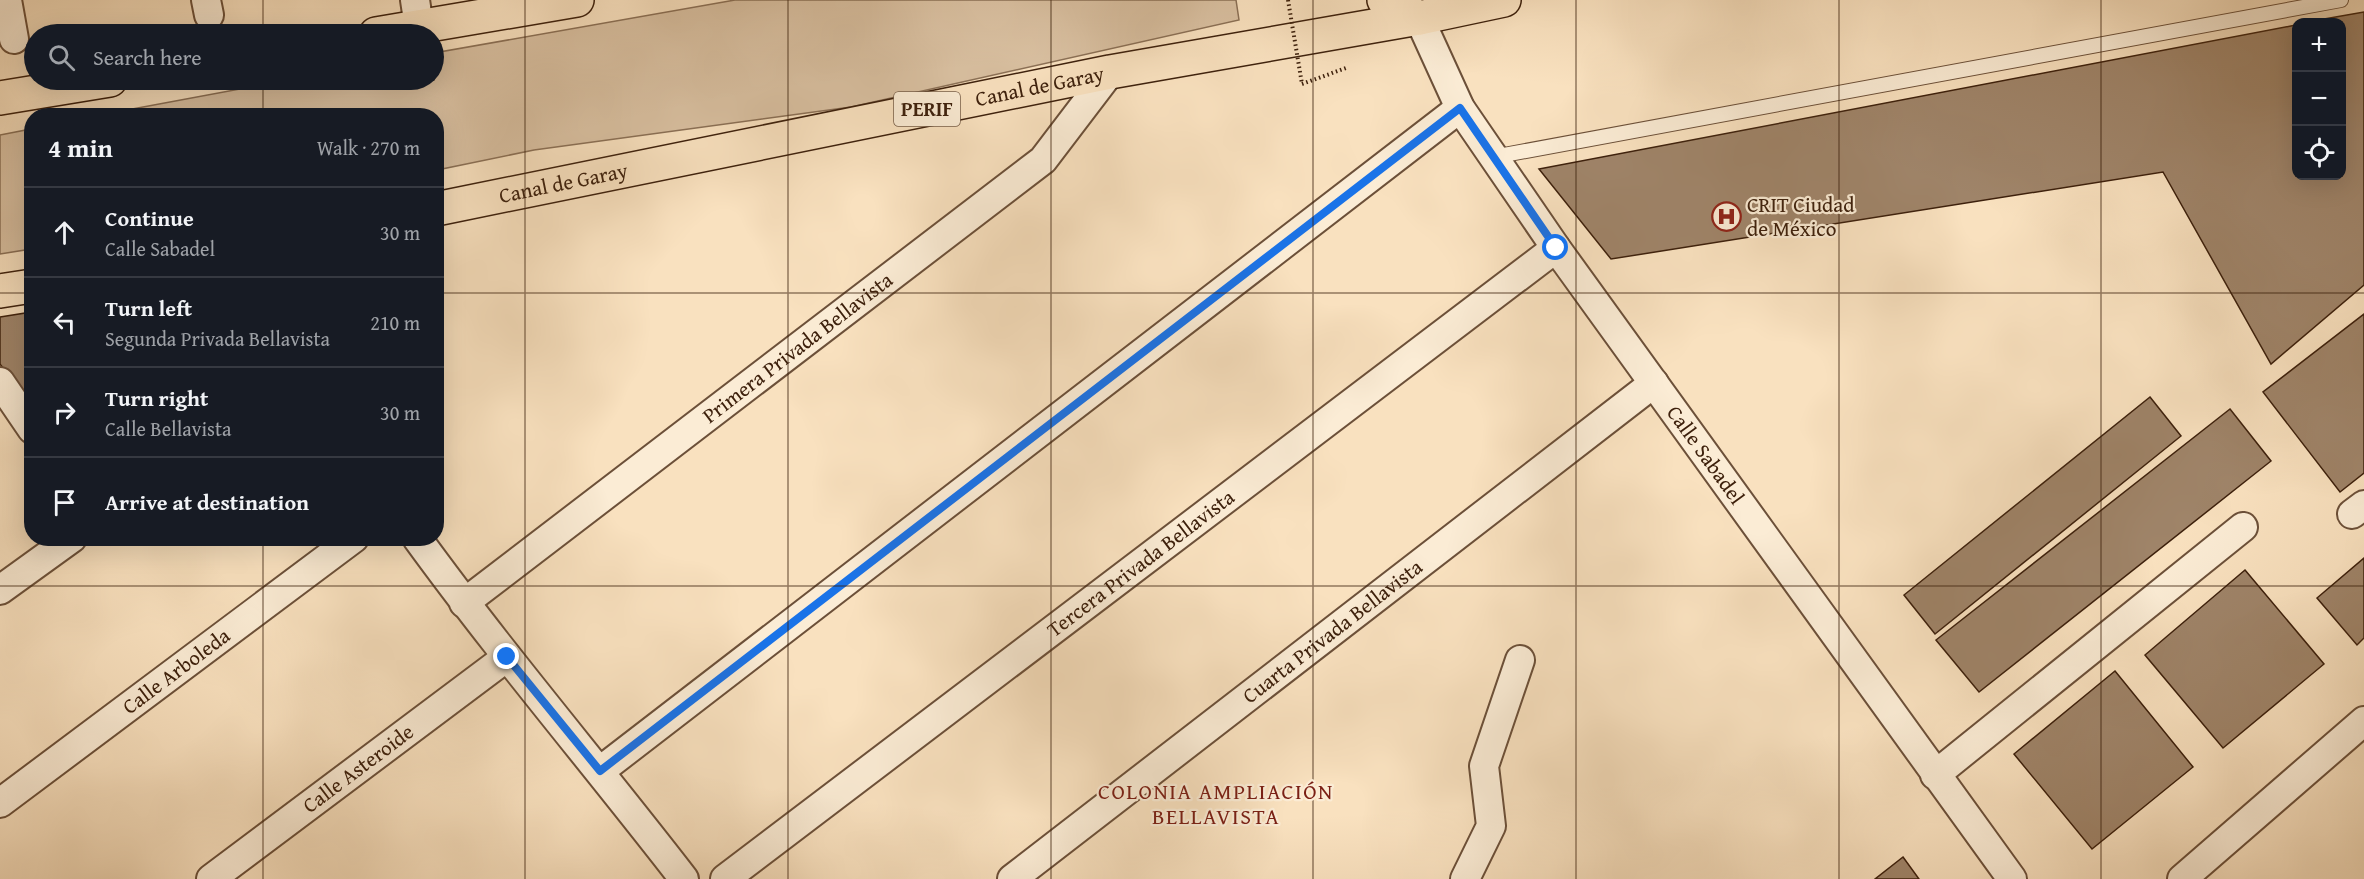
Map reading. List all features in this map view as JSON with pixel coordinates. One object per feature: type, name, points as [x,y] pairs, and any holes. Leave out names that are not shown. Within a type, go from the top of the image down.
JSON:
[{"type":"main road","points":[[396,24],[417,14],[578,0]]},
{"type":"main road","points":[[1384,0],[1419,18]]},
{"type":"main road","name":"Canal de Garay","points":[[444,207],[1110,72],[1419,18],[1504,0]]},
{"type":"main road","points":[[0,98],[49,90]]},
{"type":"main road","points":[[0,291],[24,287]]},
{"type":"street","points":[[7,0],[14,39]]},
{"type":"street","name":"Calle Sabadel","points":[[1419,18],[1460,108],[1493,157],[1556,248],[2012,879]]},
{"type":"street","name":"Primera Privada Bellavista","points":[[464,603],[1043,160],[1110,72]]},
{"type":"street","points":[[600,771],[1460,108]]},
{"type":"street","name":"Tercera Privada Bellavista","points":[[725,879],[1556,248]]},
{"type":"street","points":[[0,382],[24,417]]},
{"type":"street","name":"Cuarta Privada Bellavista","points":[[1012,879],[1654,383]]},
{"type":"street","points":[[1935,775],[2243,526]]},
{"type":"street","points":[[0,590],[61,546]]},
{"type":"street","name":"Calle Arboleda","points":[[0,804],[343,546]]},
{"type":"street","points":[[423,546],[464,603],[684,879]]},
{"type":"street","name":"Calle Asteroide","points":[[211,879],[507,657]]},
{"type":"street","points":[[1466,879],[1491,826],[1484,766],[1520,660]]},
{"type":"street","points":[[2182,879],[2364,721]]},
{"type":"lane","points":[[1493,157],[2341,0]]},
{"type":"path","points":[[1288,0],[1302,84],[1354,65]]},
{"type":"shaded area","points":[[735,0],[1236,0],[1239,20],[851,107],[534,150],[444,169],[444,108],[138,108],[234,90],[444,90],[444,51]]},
{"type":"shaded area","points":[[24,130],[24,250],[0,254],[0,135]]},
{"type":"building","name":"CRIT Ciudad de México","points":[[2364,12],[2364,285],[2271,364],[2163,172],[1611,259],[1539,169],[2292,26],[2292,180],[2346,180],[2346,18],[2330,18]]},
{"type":"building","points":[[24,313],[24,396],[0,364],[0,317]]},
{"type":"building","points":[[2364,314],[2364,473],[2340,492],[2263,392]]},
{"type":"building","points":[[2150,397],[2181,436],[1935,634],[1904,595]]},
{"type":"building","points":[[2230,409],[2271,461],[1979,692],[1936,640]]},
{"type":"building","points":[[2364,558],[2364,638],[2357,645],[2317,598]]},
{"type":"building","points":[[2245,570],[2324,664],[2223,748],[2145,655]]},
{"type":"building","points":[[2115,671],[2193,767],[2092,849],[2014,754]]},
{"type":"building","points":[[1903,857],[1919,879],[1875,879]]},
{"type":"place","name":"CRIT Ciudad de México","points":[[1726,217]]},
{"type":"district","name":"COLONIA AMPLIACIÓN BELLAVISTA","points":[[1216,804]]},
{"type":"route","points":[[507,657],[600,771],[1460,108],[1556,248]]}]
